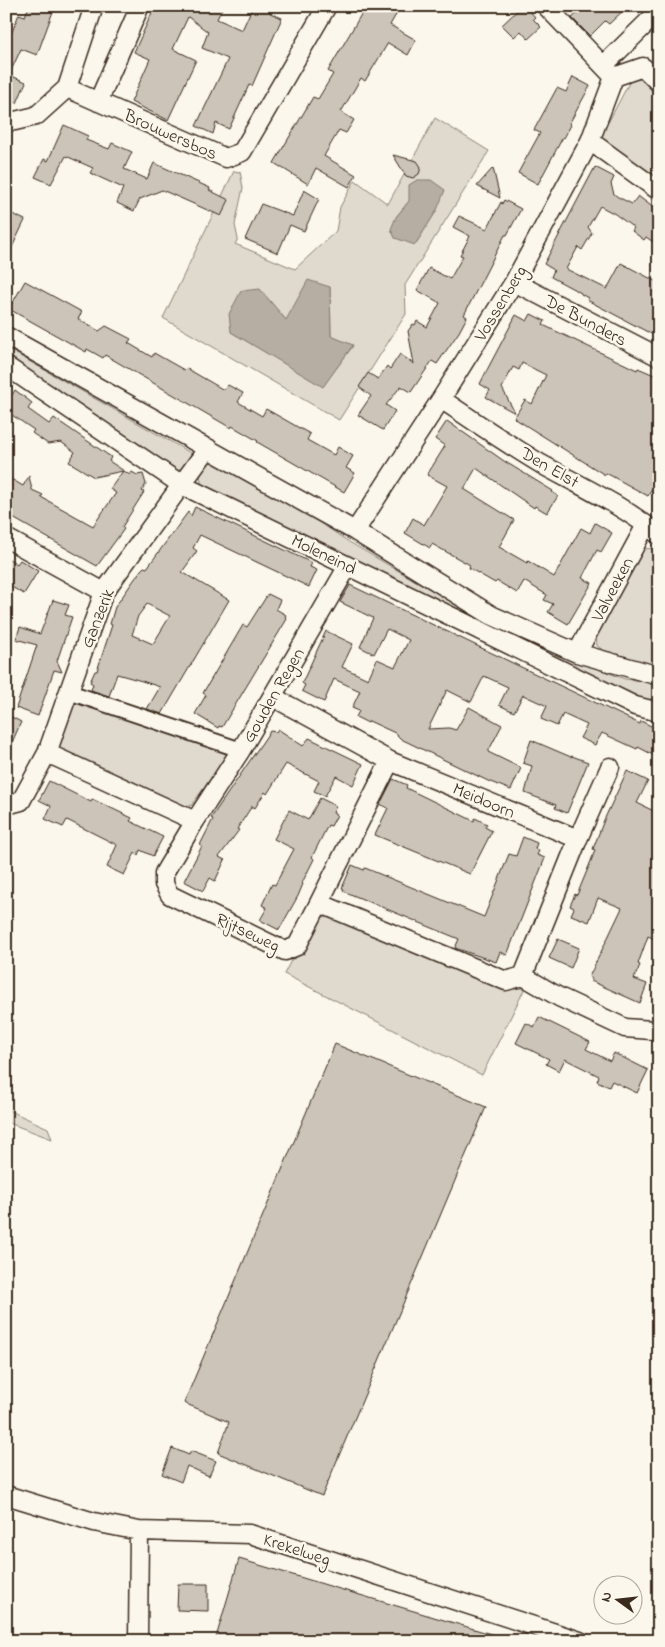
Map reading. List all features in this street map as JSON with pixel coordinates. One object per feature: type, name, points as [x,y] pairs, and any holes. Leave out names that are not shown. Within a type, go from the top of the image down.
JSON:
[{"type":"street","points":[[6,120],[15,121],[36,116],[68,88],[94,6]]},
{"type":"street","points":[[98,102],[140,6]]},
{"type":"street","name":"Brouwersbos","points":[[68,88],[226,158],[242,152],[327,6]]},
{"type":"street","points":[[546,6],[609,71],[643,67],[659,83]]},
{"type":"street","name":"Vossenberg","points":[[355,531],[514,282],[590,141],[609,71],[659,11]]},
{"type":"street","points":[[590,141],[659,191]]},
{"type":"street","name":"De Bunders","points":[[514,282],[659,357]]},
{"type":"street","name":"Moleneind","points":[[6,336],[355,531],[491,615],[577,653],[659,676]]},
{"type":"street","name":"Moleneind","points":[[6,366],[182,485],[635,706],[659,712]]},
{"type":"street","name":"Den Elst","points":[[441,399],[539,462],[598,494],[652,530]]},
{"type":"street","name":"Ganzerik","points":[[47,753],[104,592],[208,448]]},
{"type":"street","name":"Valveeken","points":[[577,653],[652,530]]},
{"type":"street","points":[[6,538],[104,592]]},
{"type":"street","name":"Gouden Regen","points":[[195,821],[241,750],[348,566]]},
{"type":"street","points":[[69,692],[241,750]]},
{"type":"street","name":"Meidoorn","points":[[272,697],[390,761],[578,839]]},
{"type":"street","points":[[6,805],[21,801],[47,753],[195,821]]},
{"type":"street","points":[[390,761],[319,903],[506,981],[523,976],[559,997],[625,1028],[657,1030]]},
{"type":"street","points":[[523,976],[578,839],[610,767]]},
{"type":"street","name":"Rijtseweg","points":[[195,821],[164,873],[164,884],[170,895],[285,951],[297,946],[319,903]]},
{"type":"street","name":"Krekelweg","points":[[6,1495],[94,1522],[139,1531],[250,1534],[580,1641]]},
{"type":"street","points":[[138,1641],[139,1531]]},
{"type":"shaded area","points":[[636,79],[646,81],[659,93],[659,179],[600,138],[630,81]]},
{"type":"shaded area","points":[[435,118],[489,151],[405,285],[406,314],[339,420],[163,318],[234,171],[240,171],[243,188],[235,225],[238,239],[235,244],[295,269],[336,231],[340,207],[355,180],[388,204]],"holes":[[[409,201],[437,210],[415,245],[396,217]],[[330,287],[331,336],[353,346],[323,386],[231,332],[260,290],[286,320]]]},
{"type":"shaded area","points":[[417,180],[431,180],[445,190],[437,210],[415,245],[395,238],[391,229],[396,217],[409,201],[409,185]]},
{"type":"shaded area","points":[[308,280],[330,287],[331,336],[353,345],[323,387],[231,332],[229,314],[241,291],[260,289],[286,320]]},
{"type":"shaded area","points":[[6,348],[194,455],[180,476],[6,359]]},
{"type":"shaded area","points":[[225,459],[349,542],[464,609],[524,641],[625,679],[659,683],[659,693],[649,700],[637,699],[202,487],[199,470],[206,463]]},
{"type":"shaded area","points":[[654,548],[659,550],[659,665],[649,664],[603,650],[597,646],[596,632],[636,556],[645,549]]},
{"type":"shaded area","points":[[71,697],[229,752],[192,805],[183,809],[55,747]]},
{"type":"shaded area","points":[[315,914],[327,915],[509,989],[525,988],[482,1075],[284,974]]},
{"type":"shaded area","points":[[6,1109],[48,1128],[52,1139],[6,1122]]},
{"type":"building","points":[[29,6],[55,6],[37,55],[21,49],[9,75],[26,82],[17,103],[6,98],[6,47],[19,14],[25,16]]},
{"type":"building","points":[[155,6],[223,6],[217,19],[242,30],[253,6],[273,6],[270,13],[282,18],[252,86],[249,85],[229,129],[216,123],[213,134],[196,126],[228,59],[202,48],[208,32],[188,17],[173,49],[196,60],[168,120],[131,102],[150,59],[134,52]]},
{"type":"building","points":[[366,6],[401,6],[390,25],[416,40],[408,55],[388,43],[365,81],[361,78],[341,112],[354,120],[346,133],[339,130],[324,156],[356,175],[349,187],[316,168],[308,184],[274,163],[313,97],[318,99],[333,74],[328,71]]},
{"type":"building","points":[[522,6],[525,6],[535,17],[533,19],[541,27],[528,39],[521,31],[514,37],[502,25]]},
{"type":"building","points":[[585,6],[628,6],[609,24],[605,21],[590,36],[572,18]]},
{"type":"building","points":[[573,77],[590,86],[538,184],[518,173],[540,133],[534,130],[557,88],[566,92]]},
{"type":"building","points":[[64,125],[88,136],[86,140],[109,149],[112,143],[132,152],[124,169],[147,179],[154,163],[210,188],[209,190],[229,200],[221,216],[162,190],[140,199],[134,211],[117,203],[123,188],[90,173],[93,168],[66,156],[51,184],[35,177],[44,159],[48,161]]},
{"type":"building","points":[[393,155],[417,161],[421,167],[419,174],[413,178],[406,176]]},
{"type":"building","points":[[595,167],[614,177],[611,184],[614,194],[618,197],[632,204],[638,196],[659,212],[659,246],[646,237],[644,240],[632,231],[634,228],[600,206],[588,227],[592,233],[582,250],[578,247],[566,269],[607,289],[621,263],[659,283],[659,338],[587,300],[588,298],[581,293],[551,277],[554,270],[544,264]]},
{"type":"building","points":[[493,168],[500,198],[477,186]]},
{"type":"building","points":[[304,190],[319,199],[304,231],[290,225],[278,253],[245,239],[261,204],[293,216]]},
{"type":"building","points":[[504,200],[521,209],[507,235],[505,235],[464,315],[467,317],[459,332],[437,364],[432,361],[411,392],[401,386],[386,405],[395,411],[383,430],[358,415],[371,396],[359,387],[368,373],[378,379],[387,366],[390,369],[400,354],[414,364],[408,331],[417,321],[427,327],[440,303],[417,290],[429,268],[450,279],[463,256],[460,255],[470,236],[453,227],[459,216],[487,229],[501,202],[502,204]]},
{"type":"building","points":[[6,211],[25,220],[6,260]]},
{"type":"building","points":[[25,281],[82,312],[78,319],[99,331],[106,326],[131,339],[128,343],[152,357],[154,353],[184,370],[186,368],[224,390],[228,385],[243,393],[238,402],[262,416],[266,409],[310,434],[307,440],[334,455],[338,447],[353,456],[346,468],[355,473],[344,492],[232,426],[231,428],[105,355],[103,358],[87,349],[86,352],[9,309]]},
{"type":"building","points":[[531,314],[545,321],[543,325],[637,370],[638,368],[659,377],[659,477],[648,496],[606,473],[605,475],[514,418],[525,400],[532,404],[546,375],[522,363],[519,370],[513,367],[502,388],[515,413],[486,397],[490,390],[480,384],[516,315],[527,321]]},
{"type":"building","points":[[15,390],[32,403],[28,409],[49,424],[54,418],[111,457],[109,461],[130,475],[132,472],[137,475],[143,474],[146,484],[142,491],[144,492],[122,527],[124,529],[97,566],[6,514],[6,476],[23,486],[29,476],[32,490],[93,526],[116,493],[110,489],[123,471],[94,477],[69,462],[75,452],[61,442],[48,444],[32,433],[34,430],[6,411],[6,391],[12,395]]},
{"type":"building","points":[[447,421],[558,496],[547,513],[535,506],[534,508],[476,468],[464,489],[514,520],[499,547],[527,563],[528,561],[554,577],[581,528],[590,533],[595,523],[612,533],[601,552],[597,550],[582,578],[592,583],[568,624],[548,612],[553,604],[544,600],[547,595],[524,581],[517,593],[497,581],[495,583],[469,568],[470,565],[432,544],[430,548],[405,533],[413,518],[424,525],[447,486],[427,475],[445,446],[435,439]]},
{"type":"building","points":[[195,507],[312,563],[310,567],[317,570],[309,587],[200,535],[193,548],[197,551],[182,572],[229,600],[162,714],[147,709],[160,687],[117,674],[109,696],[91,690],[93,684],[90,682],[95,671],[97,671],[112,625],[110,624],[115,607],[141,570],[144,567],[147,568],[188,512],[191,516]],"holes":[[[147,604],[170,616],[153,644],[132,635],[138,616]]]},
{"type":"building","points":[[6,557],[17,564],[20,560],[38,571],[24,594],[6,584]]},
{"type":"building","points":[[350,585],[640,724],[641,721],[659,730],[659,758],[638,747],[637,749],[602,733],[595,745],[580,738],[587,725],[563,714],[557,726],[541,719],[547,706],[523,695],[514,712],[499,705],[508,687],[484,676],[471,702],[447,690],[428,729],[449,728],[456,730],[469,707],[502,725],[488,752],[521,768],[511,790],[488,781],[401,739],[395,733],[356,717],[359,711],[352,708],[360,691],[334,679],[324,702],[302,691],[305,685],[302,683],[326,631],[353,644],[342,667],[368,679],[377,659],[395,667],[409,640],[387,629],[374,654],[360,647],[373,618],[340,602]]},
{"type":"building","points":[[268,594],[280,600],[276,609],[286,615],[287,619],[222,727],[219,726],[218,728],[195,714],[206,695],[203,693],[243,625],[247,627]]},
{"type":"building","points":[[53,600],[69,605],[65,615],[72,617],[57,661],[62,672],[54,670],[38,716],[16,708],[37,645],[16,639],[20,627],[40,634]]},
{"type":"building","points":[[6,714],[21,722],[6,756]]},
{"type":"building","points":[[278,729],[303,746],[309,738],[363,764],[353,785],[336,776],[325,796],[314,791],[319,781],[286,764],[267,794],[265,792],[255,808],[252,806],[237,829],[239,830],[219,857],[225,860],[215,881],[210,878],[203,891],[184,881],[202,846],[200,845],[213,819],[211,818],[270,731],[276,732]]},
{"type":"building","points":[[531,740],[588,762],[567,813],[555,808],[556,805],[525,793],[532,766],[523,763]]},
{"type":"building","points":[[627,771],[648,781],[637,803],[658,813],[655,820],[659,821],[659,941],[648,936],[638,964],[640,965],[634,979],[647,984],[640,1003],[591,981],[592,979],[589,977],[622,908],[598,898],[589,922],[571,915],[574,908],[570,906],[575,894],[577,895],[595,850],[593,849],[604,820]]},
{"type":"building","points":[[393,779],[407,785],[406,788],[474,821],[475,818],[487,824],[485,827],[492,831],[470,874],[375,835],[388,808],[380,804]]},
{"type":"building","points":[[49,781],[91,802],[92,799],[132,818],[130,821],[163,837],[153,856],[140,850],[138,855],[135,853],[124,875],[107,867],[117,845],[67,820],[63,827],[45,819],[51,806],[39,800]]},
{"type":"building","points":[[320,798],[336,806],[333,813],[337,815],[331,826],[328,825],[312,857],[314,859],[298,896],[279,930],[260,920],[267,908],[262,905],[272,884],[275,885],[294,849],[274,839],[289,810],[308,820]]},
{"type":"building","points":[[523,837],[537,843],[535,849],[539,851],[537,855],[545,858],[507,955],[500,952],[496,962],[455,948],[459,939],[343,891],[344,889],[342,888],[352,865],[364,870],[365,868],[484,917],[509,854],[516,856]]},
{"type":"building","points":[[558,939],[579,948],[571,968],[549,958]]},
{"type":"building","points":[[539,1017],[590,1042],[586,1049],[610,1061],[614,1053],[648,1070],[637,1093],[612,1081],[609,1087],[597,1081],[599,1076],[565,1059],[559,1071],[546,1064],[549,1059],[516,1043],[526,1023],[534,1027]]},
{"type":"building","points":[[335,1044],[486,1107],[322,1496],[218,1453],[229,1422],[184,1403]]},
{"type":"building","points":[[172,1448],[189,1455],[191,1451],[216,1461],[209,1476],[187,1466],[181,1482],[162,1474]]},
{"type":"building","points":[[239,1559],[501,1637],[500,1641],[215,1641]]},
{"type":"building","points":[[178,1584],[208,1584],[208,1611],[177,1610]]}]
